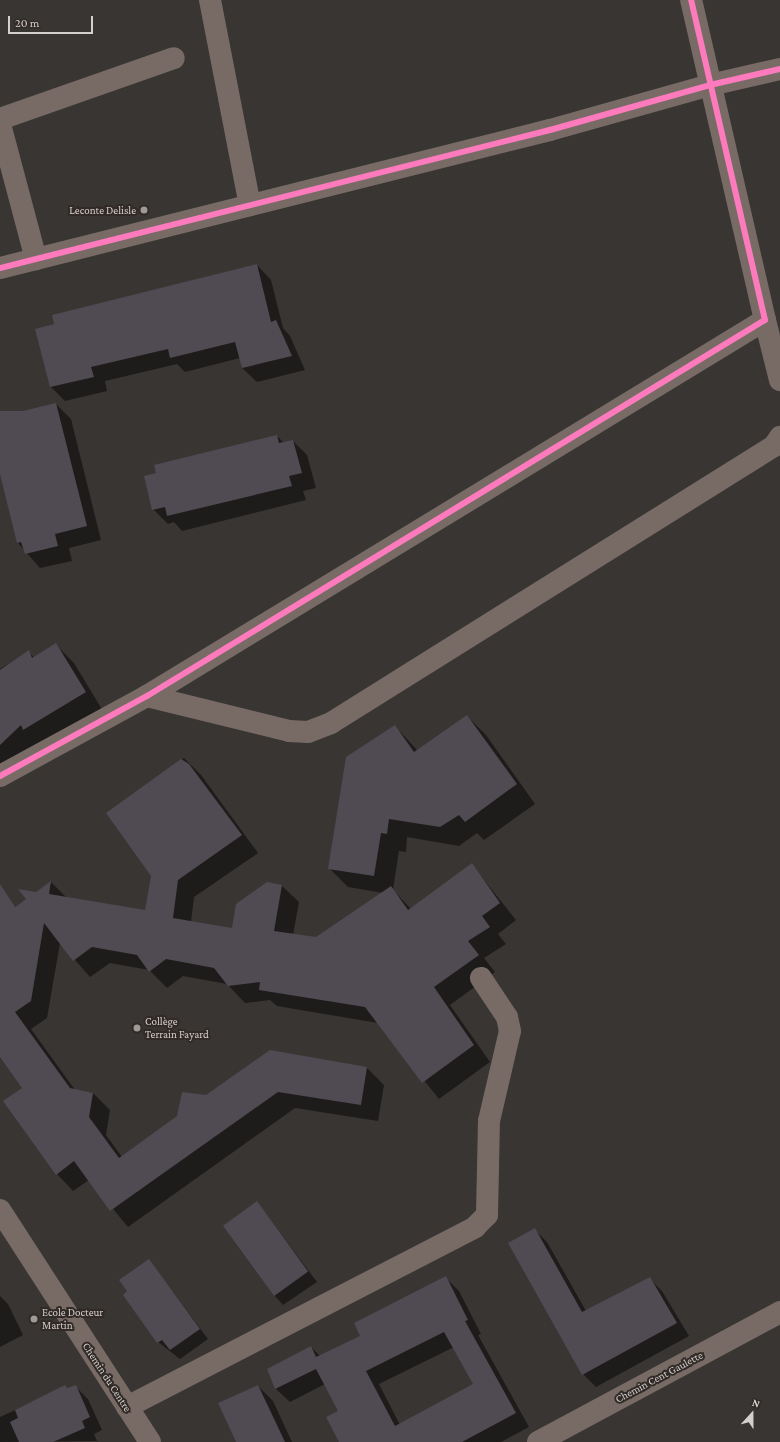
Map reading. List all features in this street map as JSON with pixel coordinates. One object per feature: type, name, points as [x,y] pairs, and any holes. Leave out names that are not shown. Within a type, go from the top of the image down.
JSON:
[{"type":"street","points":[[210,0],[250,206]]},
{"type":"street","points":[[691,0],[780,380]]},
{"type":"street","points":[[0,119],[174,58]]},
{"type":"street","points":[[0,268],[550,130],[710,85],[780,69]]},
{"type":"street","points":[[0,124],[36,259]]},
{"type":"street","points":[[0,776],[146,696],[765,320]]},
{"type":"street","points":[[146,696],[289,731],[308,732],[331,723],[774,446],[780,437]]},
{"type":"street","points":[[127,1407],[475,1227],[487,1215],[489,1121],[510,1031],[507,1017],[481,978]]},
{"type":"street","name":"Chemin du Centre","points":[[0,1210],[6,1235],[127,1407],[146,1441]]},
{"type":"street","name":"Chemin Cent Gaulette","points":[[538,1442],[780,1312]]},
{"type":"building","points":[[257,264],[271,322],[276,320],[292,356],[242,368],[235,342],[170,358],[168,349],[91,367],[94,377],[50,387],[35,329],[54,324],[52,315]]},
{"type":"building","points":[[56,403],[87,526],[55,534],[58,546],[25,554],[21,542],[17,543],[0,474],[0,411],[23,411]]},
{"type":"building","points":[[277,435],[279,443],[293,440],[302,473],[289,476],[292,486],[167,516],[165,507],[152,510],[144,476],[156,473],[154,465]]},
{"type":"building","points":[[56,643],[86,692],[23,730],[21,725],[0,745],[0,670],[29,650],[32,658]]},
{"type":"building","points":[[467,715],[517,784],[465,822],[459,815],[440,827],[389,819],[387,834],[381,833],[374,876],[328,869],[346,757],[395,725],[414,752]]},
{"type":"building","points":[[181,759],[189,764],[242,835],[178,880],[173,918],[232,928],[236,904],[267,882],[282,885],[274,931],[316,937],[391,886],[408,910],[472,863],[500,903],[482,916],[490,927],[468,941],[479,955],[434,987],[474,1045],[422,1083],[365,1007],[259,990],[260,982],[228,986],[214,968],[166,959],[149,972],[137,955],[92,947],[73,961],[44,923],[31,1001],[15,1012],[70,1088],[93,1093],[89,1117],[119,1158],[177,1116],[182,1092],[206,1095],[270,1050],[367,1067],[361,1105],[278,1092],[110,1211],[74,1161],[56,1175],[3,1101],[22,1088],[0,1057],[0,884],[15,907],[26,899],[18,889],[36,892],[51,881],[49,894],[145,910],[151,876],[106,813]]},
{"type":"building","points":[[257,1201],[308,1271],[274,1296],[223,1226]]},
{"type":"building","points":[[535,1228],[582,1312],[650,1277],[677,1323],[582,1375],[508,1243]]},
{"type":"building","points":[[149,1259],[200,1329],[170,1350],[162,1340],[157,1343],[123,1295],[127,1291],[119,1280]]},
{"type":"building","points":[[446,1276],[468,1320],[465,1321],[516,1413],[462,1442],[339,1442],[326,1417],[338,1411],[316,1369],[275,1389],[267,1369],[311,1346],[316,1357],[360,1336],[354,1323]],"holes":[[[444,1332],[473,1384],[395,1426],[366,1371]]]},
{"type":"building","points":[[65,1385],[67,1388],[76,1385],[90,1417],[82,1421],[85,1428],[53,1442],[19,1442],[10,1422],[18,1418],[15,1410]]},
{"type":"building","points":[[258,1385],[285,1442],[236,1442],[218,1403]]},
{"type":"cycle path","points":[[0,776],[147,696],[765,320],[691,0]]},
{"type":"cycle path","points":[[0,268],[550,130],[710,85],[780,69]]},
{"type":"place","name":"Leconte Delisle","points":[[144,210]]},
{"type":"place","name":"Collège Terrain Fayard","points":[[137,1028]]},
{"type":"place","name":"Ecole Docteur Martin","points":[[34,1319]]}]
